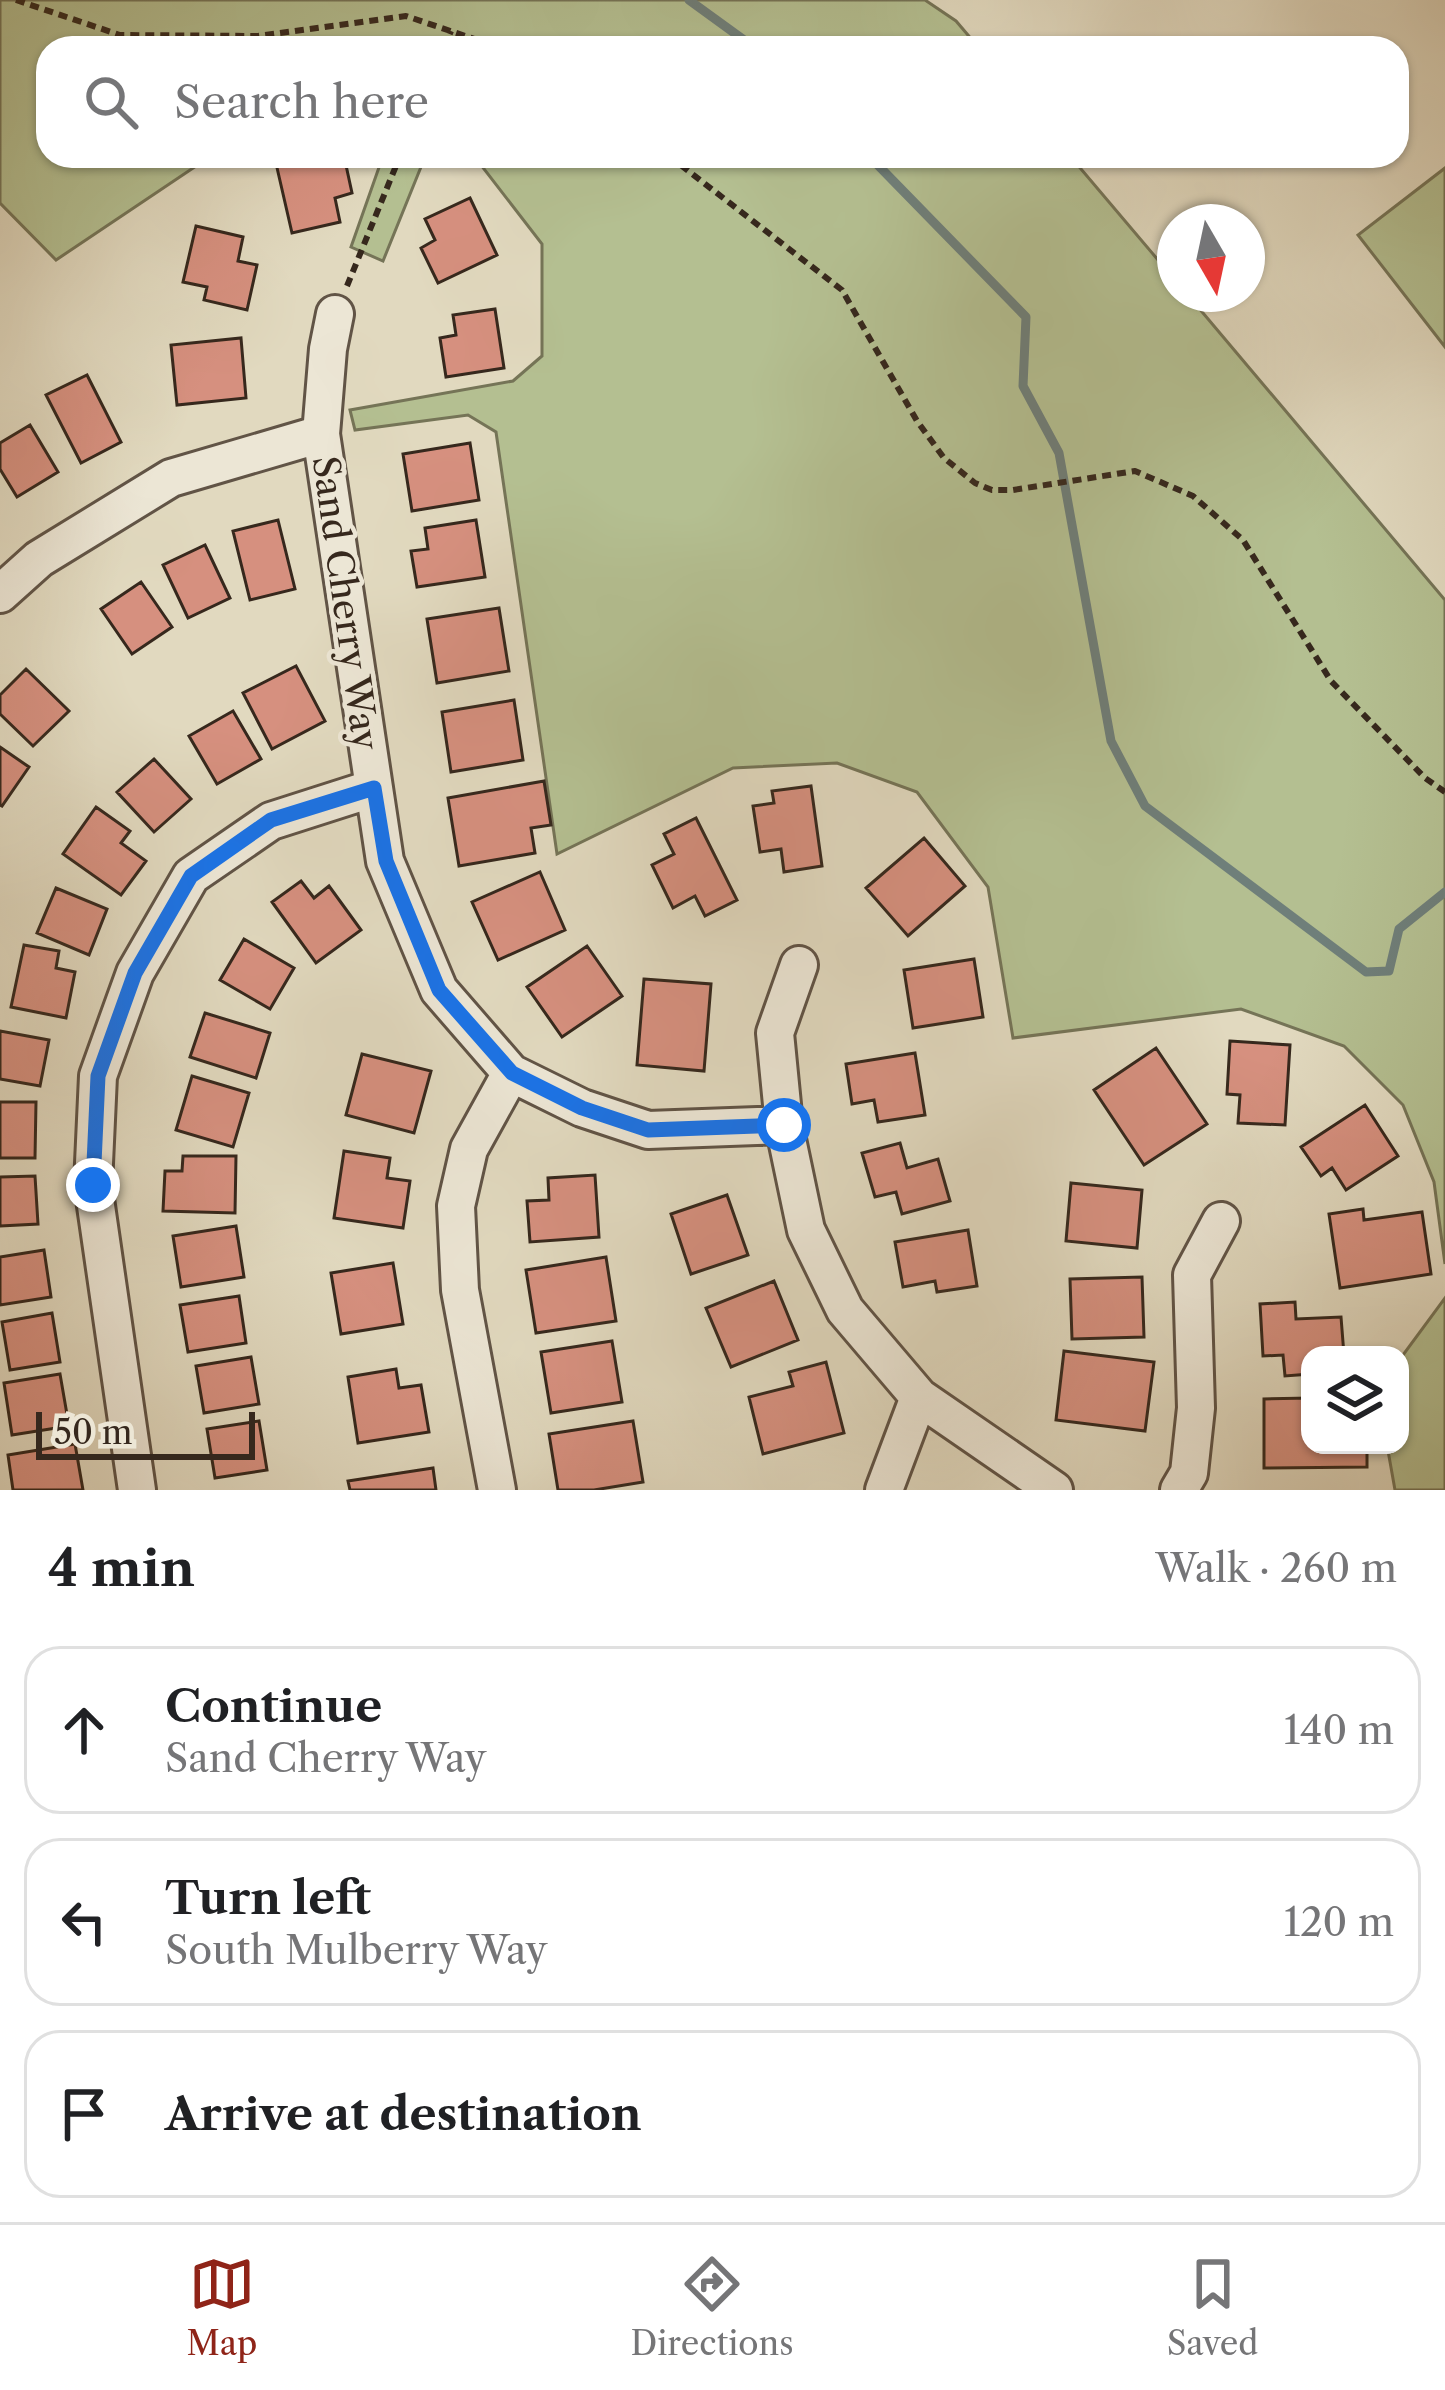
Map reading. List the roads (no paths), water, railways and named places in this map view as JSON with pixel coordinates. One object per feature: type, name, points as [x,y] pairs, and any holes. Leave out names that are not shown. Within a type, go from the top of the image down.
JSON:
[{"type":"street","name":"Sand Cherry Way","points":[[335,314],[321,434],[374,788],[386,861],[439,990],[512,1073],[582,1108],[648,1130],[784,1125]]},
{"type":"street","points":[[0,594],[39,560],[171,478],[321,434]]},
{"type":"street","points":[[137,1490],[93,1185],[98,1076],[135,973],[191,876],[271,820],[374,788]]},
{"type":"street","points":[[799,965],[775,1033],[784,1125],[806,1230],[845,1310],[919,1397],[1054,1490]]},
{"type":"street","points":[[497,1490],[460,1290],[456,1206],[469,1149],[512,1073]]},
{"type":"street","points":[[1179,1490],[1190,1473],[1196,1408],[1192,1275],[1221,1222]]},
{"type":"street","points":[[884,1490],[919,1397]]},
{"type":"waterway","points":[[689,0],[738,36]]},
{"type":"waterway","points":[[881,168],[1026,317],[1023,386],[1059,453],[1111,741],[1145,806],[1366,972],[1389,971],[1399,929],[1445,892]]}]
